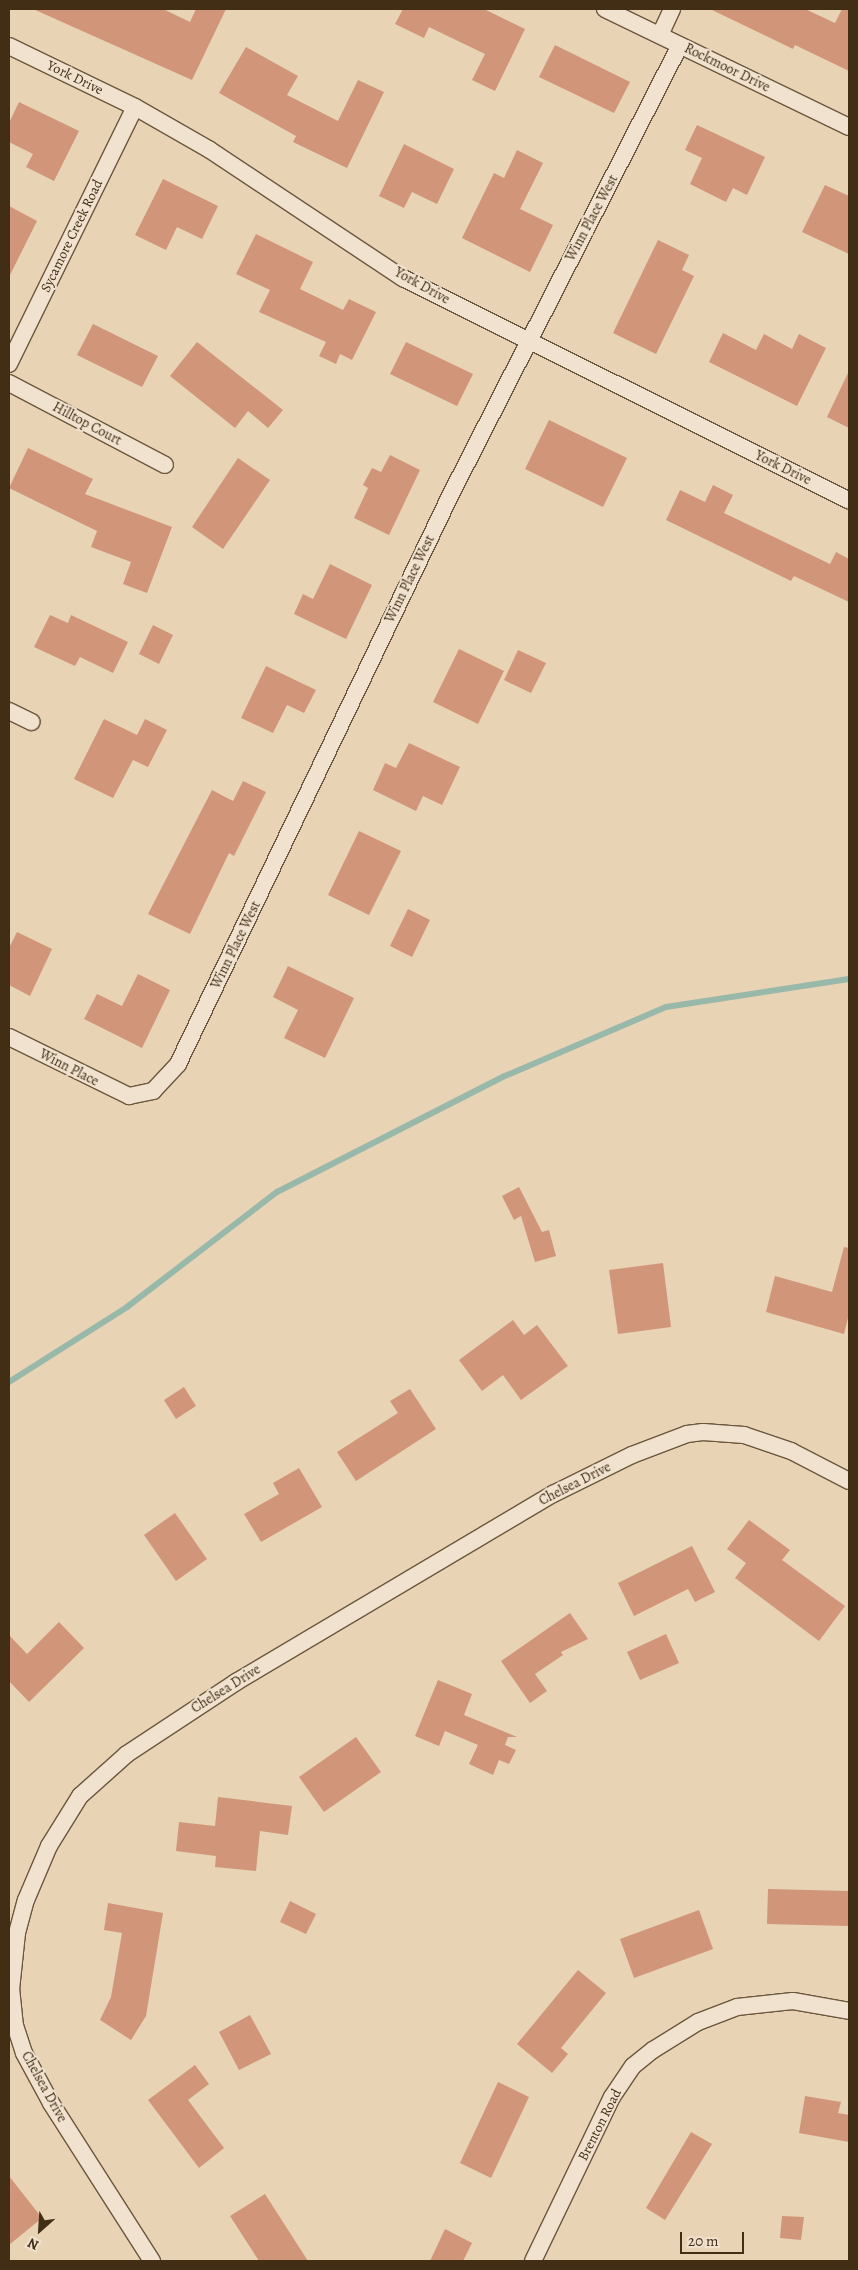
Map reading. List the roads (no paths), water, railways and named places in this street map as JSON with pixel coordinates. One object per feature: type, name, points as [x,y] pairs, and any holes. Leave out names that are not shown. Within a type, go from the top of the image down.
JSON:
[{"type":"street","name":"Rockmoor Drive","points":[[605,9],[849,127]]},
{"type":"street","points":[[660,35],[672,9]]},
{"type":"street","name":"Winn Place West","points":[[129,1096],[153,1091],[178,1064],[527,342],[680,45]]},
{"type":"street","name":"York Drive","points":[[9,46],[135,107],[210,150],[403,278],[527,342],[849,500]]},
{"type":"street","name":"Sycamore Creek Road","points":[[9,364],[135,107]]},
{"type":"street","name":"Hilltop Court","points":[[9,383],[165,466]]},
{"type":"street","points":[[9,711],[32,722]]},
{"type":"street","name":"Winn Place","points":[[9,1038],[129,1096]]},
{"type":"street","name":"Chelsea Drive","points":[[152,2261],[51,2103],[24,2053],[15,2026],[10,1990],[17,1933],[23,1908],[49,1846],[80,1796],[127,1754],[236,1682],[553,1494],[632,1455],[687,1434],[703,1432],[744,1435],[791,1452],[849,1481]]},
{"type":"street","name":"Brenton Road","points":[[534,2261],[612,2096],[633,2066],[653,2050],[698,2022],[737,2007],[793,2001],[849,2011]]},
{"type":"waterway","points":[[9,1382],[127,1307],[277,1192],[505,1076],[666,1007],[849,979]]}]
